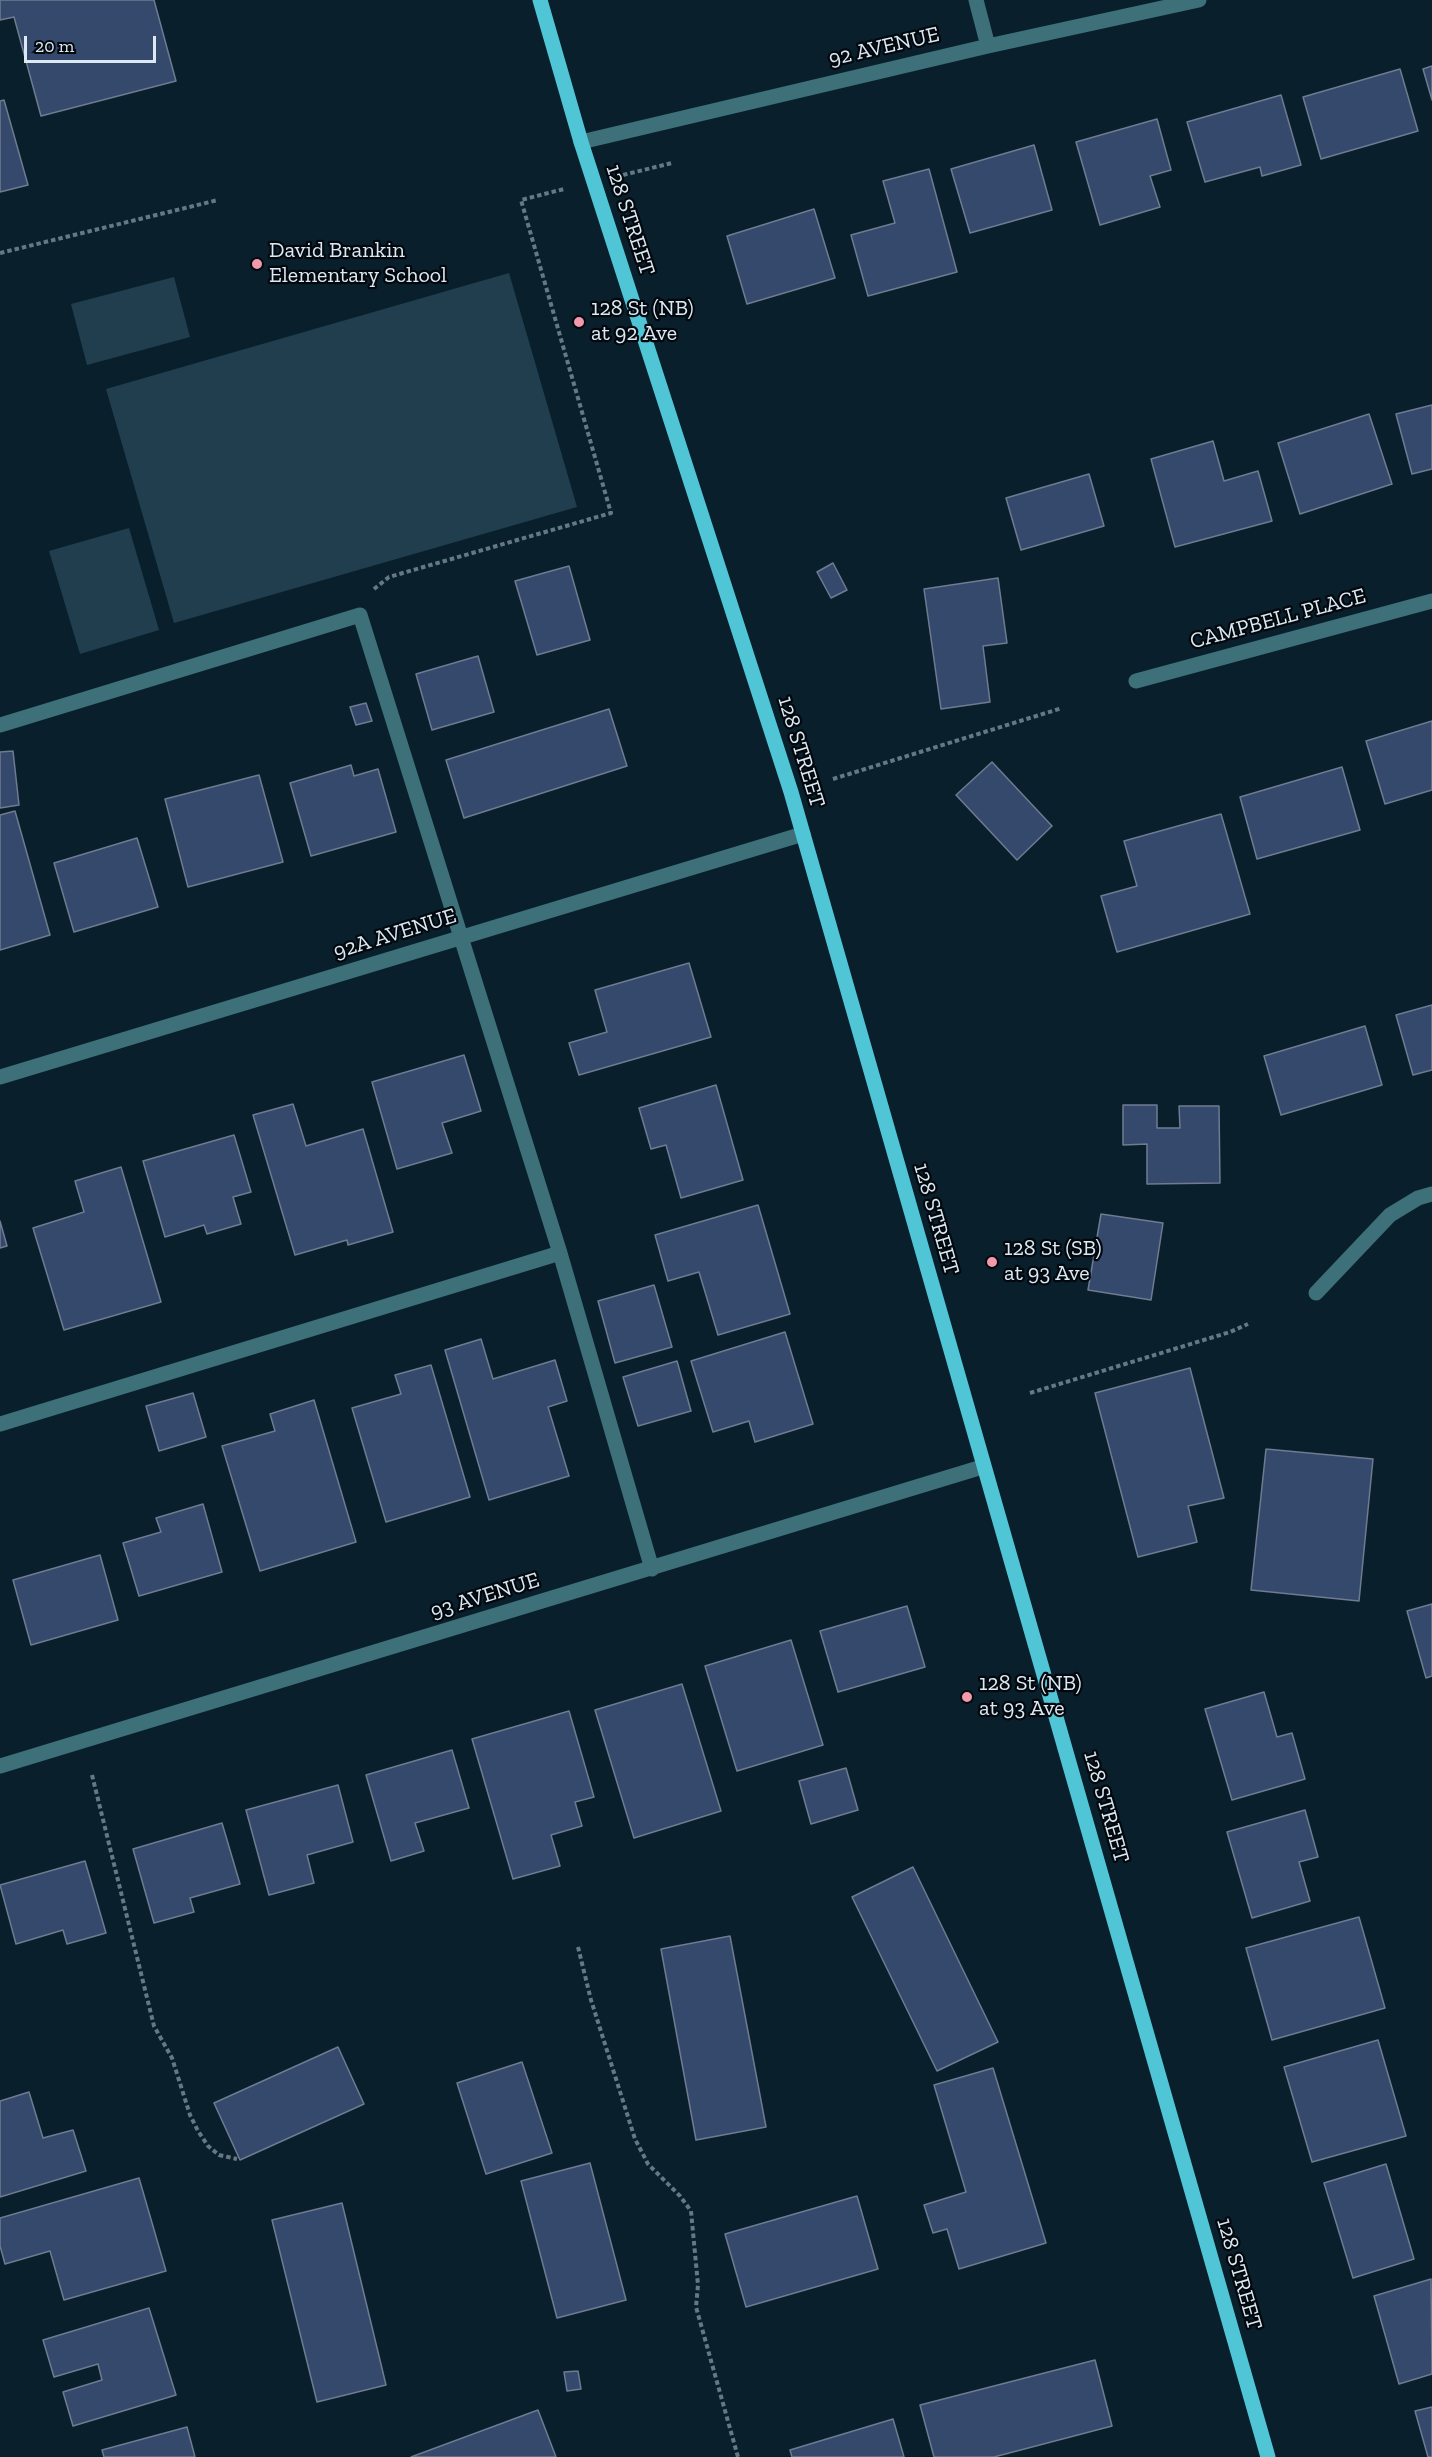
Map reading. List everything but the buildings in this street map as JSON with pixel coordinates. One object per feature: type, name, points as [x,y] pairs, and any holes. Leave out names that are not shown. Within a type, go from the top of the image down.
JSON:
[{"type":"main road","name":"128 STREET","points":[[540,0],[581,142],[803,834],[982,1467],[1050,1691],[1268,2457]]},
{"type":"street","points":[[976,0],[988,46]]},
{"type":"street","name":"92 AVENUE","points":[[581,142],[988,46],[1199,0]]},
{"type":"street","name":"CAMPBELL PLACE","points":[[1136,681],[1432,601]]},
{"type":"street","points":[[0,725],[360,615],[560,1253],[652,1569]]},
{"type":"street","name":"92A AVENUE","points":[[0,1077],[803,834]]},
{"type":"street","points":[[1316,1293],[1390,1215],[1418,1198],[1432,1194]]},
{"type":"street","points":[[0,1424],[560,1253]]},
{"type":"street","name":"93 AVENUE","points":[[0,1766],[982,1467]]},
{"type":"path","points":[[360,615],[368,593],[389,576],[610,513],[521,200],[543,194]]},
{"type":"path","points":[[0,253],[218,200]]},
{"type":"path","points":[[833,779],[1062,708]]},
{"type":"path","points":[[1030,1393],[1219,1336],[1248,1324]]},
{"type":"path","points":[[92,1775],[154,2026],[172,2058],[190,2115],[198,2132],[208,2146],[219,2155],[237,2159]]},
{"type":"path","points":[[578,1947],[591,2000],[635,2139],[648,2164],[680,2196],[691,2211],[698,2285],[696,2307],[738,2457]]},
{"type":"shaded area","points":[[509,273],[577,507],[174,623],[106,389]]},
{"type":"shaded area","points":[[174,277],[190,337],[87,365],[71,304]]},
{"type":"shaded area","points":[[129,528],[159,630],[80,654],[49,551]]},
{"type":"place","name":"David Brankin Elementary School","points":[[257,264]]},
{"type":"place","name":"128 St (NB) at 92 Ave","points":[[579,322]]},
{"type":"place","name":"128 St (SB) at 93 Ave","points":[[992,1262]]},
{"type":"place","name":"128 St (NB) at 93 Ave","points":[[967,1697]]}]
